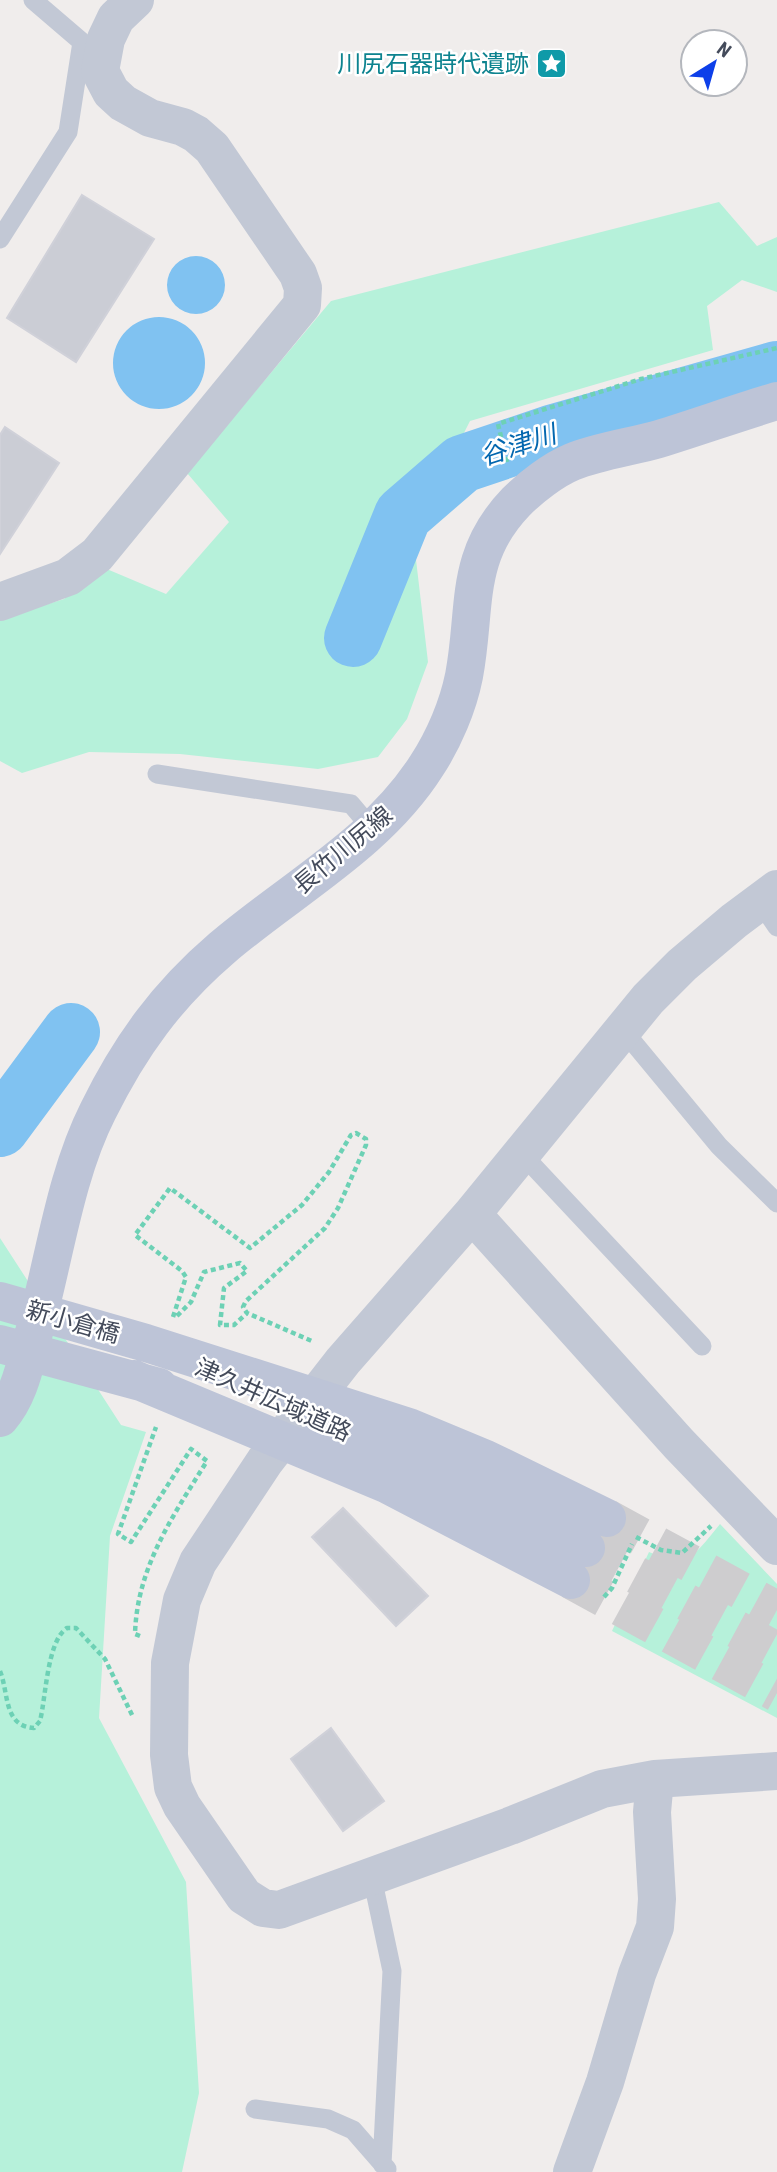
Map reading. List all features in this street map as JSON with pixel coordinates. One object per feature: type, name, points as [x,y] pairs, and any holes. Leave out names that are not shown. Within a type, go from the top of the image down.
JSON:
[{"type":"main road","name":"長竹川尻線","points":[[0,1418],[19,1387],[73,1172],[116,1074],[141,1034],[191,976],[224,946],[372,829],[404,797],[428,764],[448,725],[464,678],[473,584],[488,538],[516,502],[538,483],[571,462],[657,439],[777,401]]},
{"type":"main road","name":"新小倉橋","points":[[0,1301],[60,1316],[146,1343]]},
{"type":"main road","name":"津久井広域道路","points":[[146,1343],[400,1457],[588,1549]]},
{"type":"main road","points":[[146,1343],[409,1427],[486,1459],[588,1549]]},
{"type":"main road","name":"新小倉橋","points":[[0,1344],[134,1379]]},
{"type":"main road","name":"津久井広域道路","points":[[134,1379],[400,1457]]},
{"type":"main road","points":[[134,1379],[386,1484],[588,1549]]},
{"type":"street","points":[[0,602],[68,577],[97,555],[302,305],[303,288],[298,274],[212,148],[196,134],[183,127],[150,118],[123,103],[111,92],[100,71],[106,39],[116,18],[135,0]]},
{"type":"street","points":[[771,906],[682,965],[648,999],[472,1214],[331,1352],[265,1461],[198,1562],[182,1600],[170,1662],[169,1755],[173,1787],[182,1807],[244,1896],[263,1908],[279,1910],[602,1789],[655,1779],[777,1771]]},
{"type":"street","points":[[472,1214],[679,1444],[777,1546]]},
{"type":"street","points":[[572,2172],[605,2082],[655,1927],[657,1899],[652,1812],[655,1779]]},
{"type":"lane","points":[[0,239],[68,132],[82,42],[33,0]]},
{"type":"lane","points":[[157,774],[351,804],[372,829]]},
{"type":"lane","points":[[623,1030],[719,1146],[777,1203]]},
{"type":"lane","points":[[522,1153],[702,1346]]},
{"type":"lane","points":[[372,1877],[392,1972],[386,2168]]},
{"type":"lane","points":[[255,2109],[328,2119],[354,2130],[386,2168]]},
{"type":"path","points":[[509,469],[498,424],[642,379],[777,348]]},
{"type":"path","points":[[247,1313],[234,1325],[220,1325],[224,1288],[247,1271],[240,1263],[204,1272],[191,1302],[172,1321],[186,1277],[135,1235],[170,1188],[250,1248],[302,1205],[329,1172],[351,1135],[362,1135],[366,1139],[366,1145],[325,1228],[246,1301],[243,1307],[247,1313],[331,1352]]},
{"type":"path","points":[[150,1639],[135,1634],[138,1597],[146,1570],[166,1527],[207,1461],[191,1449],[131,1542],[118,1534],[160,1418]]},
{"type":"path","points":[[0,1671],[9,1712],[25,1727],[34,1728],[40,1721],[54,1645],[59,1633],[66,1628],[76,1628],[105,1659],[135,1721]]},
{"type":"green space","points":[[719,202],[757,246],[777,237],[777,292],[742,280],[707,306],[713,350],[470,421],[413,534],[428,662],[407,719],[378,757],[318,769],[180,754],[89,752],[22,773],[0,761],[0,619],[64,599],[102,567],[166,594],[229,522],[187,473],[331,301]]},
{"type":"green space","points":[[0,1238],[121,1425],[146,1432],[110,1536],[99,1718],[186,1882],[199,2093],[182,2172],[0,2172]]},
{"type":"green space","points":[[720,1524],[777,1584],[777,1718],[612,1631],[649,1552],[673,1559],[690,1556]]},
{"type":"water","points":[[190,256],[202,256],[212,260],[221,269],[225,291],[217,306],[202,314],[190,314],[180,310],[171,301],[167,291],[167,279],[171,269],[180,260]]},
{"type":"water","points":[[159,317],[177,321],[192,330],[201,345],[205,363],[201,381],[192,396],[177,405],[159,409],[141,405],[126,396],[117,381],[113,363],[117,345],[126,330],[141,321]]},
{"type":"building","points":[[82,195],[154,239],[76,362],[7,318]]},
{"type":"building","points":[[5,427],[59,463],[0,554],[0,435]]},
{"type":"building","points":[[343,1508],[428,1596],[396,1626],[312,1537]]},
{"type":"building","points":[[331,1728],[384,1801],[343,1831],[291,1759]]},
{"type":"waterway","name":"谷津川","points":[[353,638],[403,515],[462,464],[551,434],[777,370]]},
{"type":"waterway","name":"谷津川","points":[[0,1128],[71,1032]]},
{"type":"tunnel","points":[[607,1518],[777,1610]]},
{"type":"tunnel","points":[[586,1548],[777,1651]]},
{"type":"tunnel","points":[[571,1580],[777,1693]]},
{"type":"place","name":"川尻石器時代遺跡","points":[[552,64]]}]
